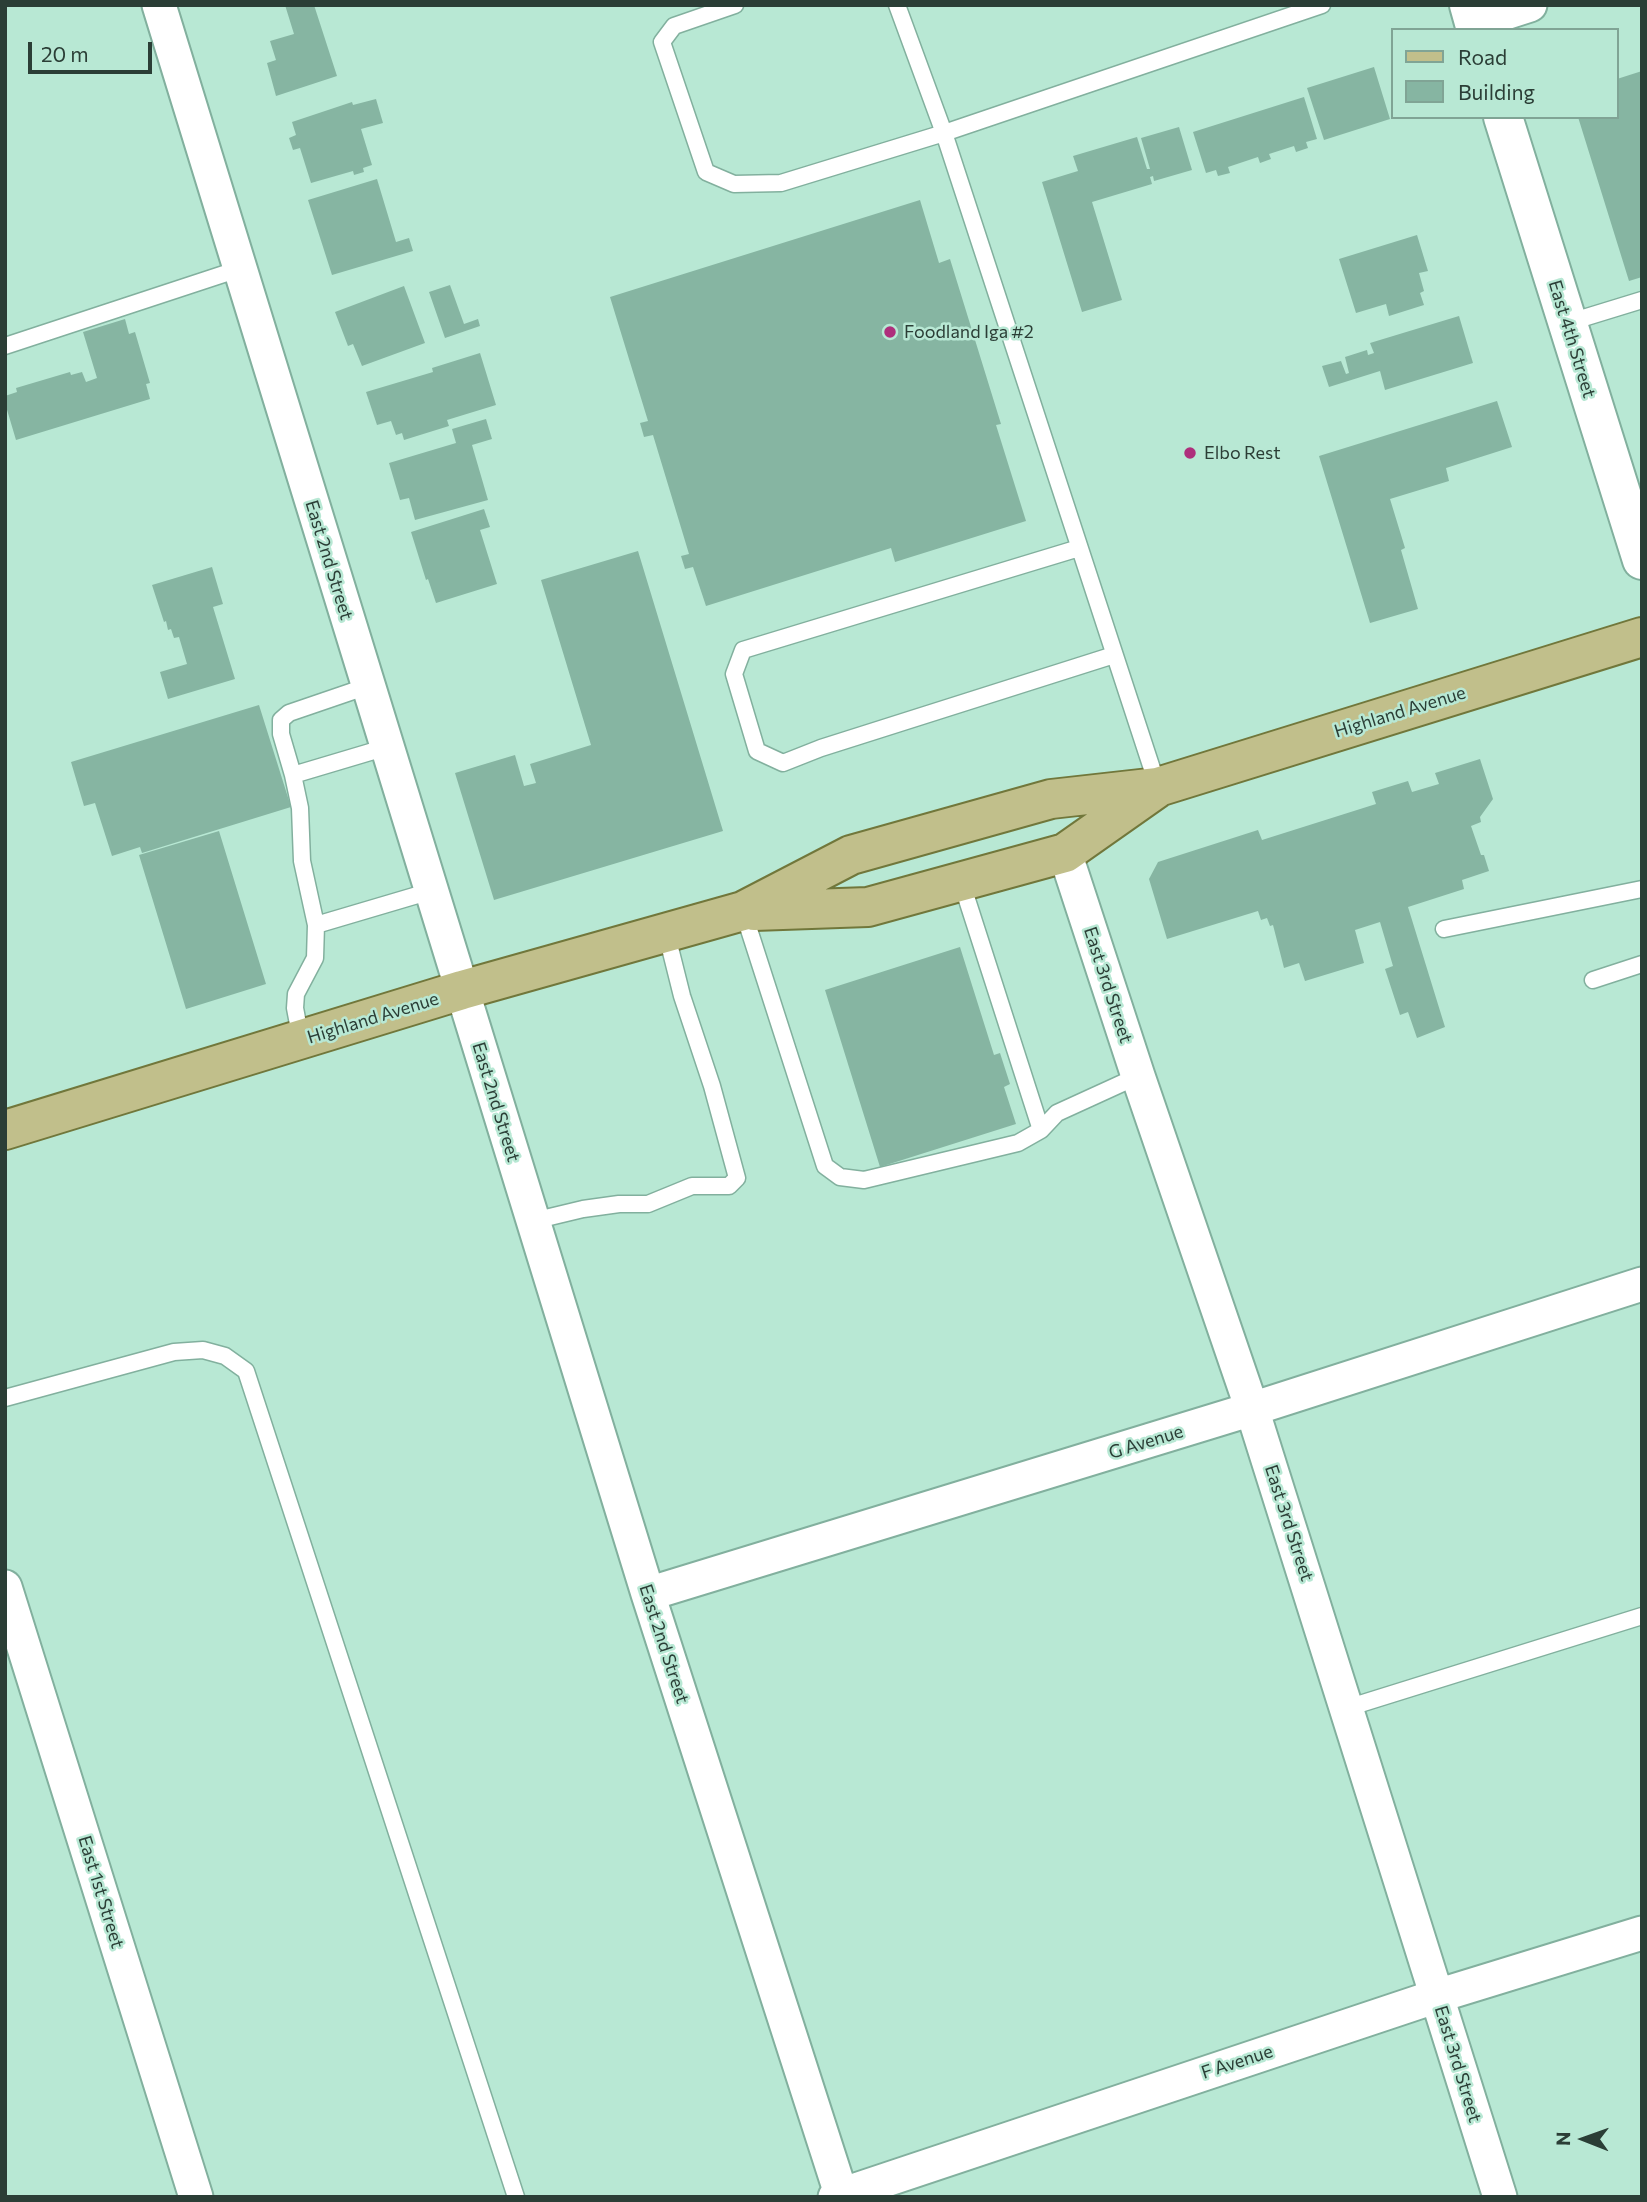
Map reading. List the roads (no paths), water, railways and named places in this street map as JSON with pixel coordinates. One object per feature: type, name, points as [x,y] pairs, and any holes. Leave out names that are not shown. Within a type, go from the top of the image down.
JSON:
[{"type":"main road","name":"Highland Avenue","points":[[5,1130],[462,990],[743,911],[851,855],[1051,799],[1158,787],[1642,637]]},
{"type":"main road","name":"Highland Avenue","points":[[743,911],[868,907],[1065,853],[1158,787]]},
{"type":"street","name":"East 2nd Street","points":[[159,5],[533,1221],[839,2196]]},
{"type":"street","points":[[1473,19],[1530,5]]},
{"type":"street","name":"East 4th Street","points":[[1504,119],[1642,560]]},
{"type":"street","name":"East 3rd Street","points":[[1065,853],[1252,1409],[1500,2197]]},
{"type":"street","name":"G Avenue","points":[[649,1594],[1252,1409],[1642,1284]]},
{"type":"street","name":"East 1st Street","points":[[5,1587],[196,2197]]},
{"type":"street","name":"F Avenue","points":[[839,2196],[1437,1996],[1642,1933]]},
{"type":"lane","points":[[735,5],[674,26],[662,42],[706,172],[734,184],[781,183],[944,133],[1322,5]]},
{"type":"lane","points":[[897,5],[944,133],[1158,787]]},
{"type":"lane","points":[[5,346],[239,269]]},
{"type":"lane","points":[[1567,323],[1642,300]]},
{"type":"lane","points":[[1079,548],[743,650],[734,674],[757,751],[783,763],[821,748],[1114,655]]},
{"type":"lane","points":[[301,1040],[295,1008],[296,994],[315,958],[316,925],[302,861],[300,808],[281,734],[281,720],[289,713],[368,686]]},
{"type":"lane","points":[[293,775],[387,747]]},
{"type":"lane","points":[[961,881],[1041,1130]]},
{"type":"lane","points":[[1444,929],[1642,888]]},
{"type":"lane","points":[[316,925],[431,891]]},
{"type":"lane","points":[[743,911],[825,1166],[840,1177],[864,1180],[1018,1143],[1041,1130],[1057,1113],[1138,1076]]},
{"type":"lane","points":[[533,1221],[583,1209],[648,1203],[691,1186],[729,1186],[737,1178],[712,1086],[682,996],[666,932]]},
{"type":"lane","points":[[1593,980],[1642,964]]},
{"type":"lane","points":[[5,1398],[174,1352],[203,1350],[225,1356],[246,1370],[516,2197]]},
{"type":"lane","points":[[1347,1708],[1642,1616]]},
{"type":"place","name":"Foodland Iga #2","points":[[890,332]]},
{"type":"place","name":"Elbo Rest","points":[[1190,453]]}]
